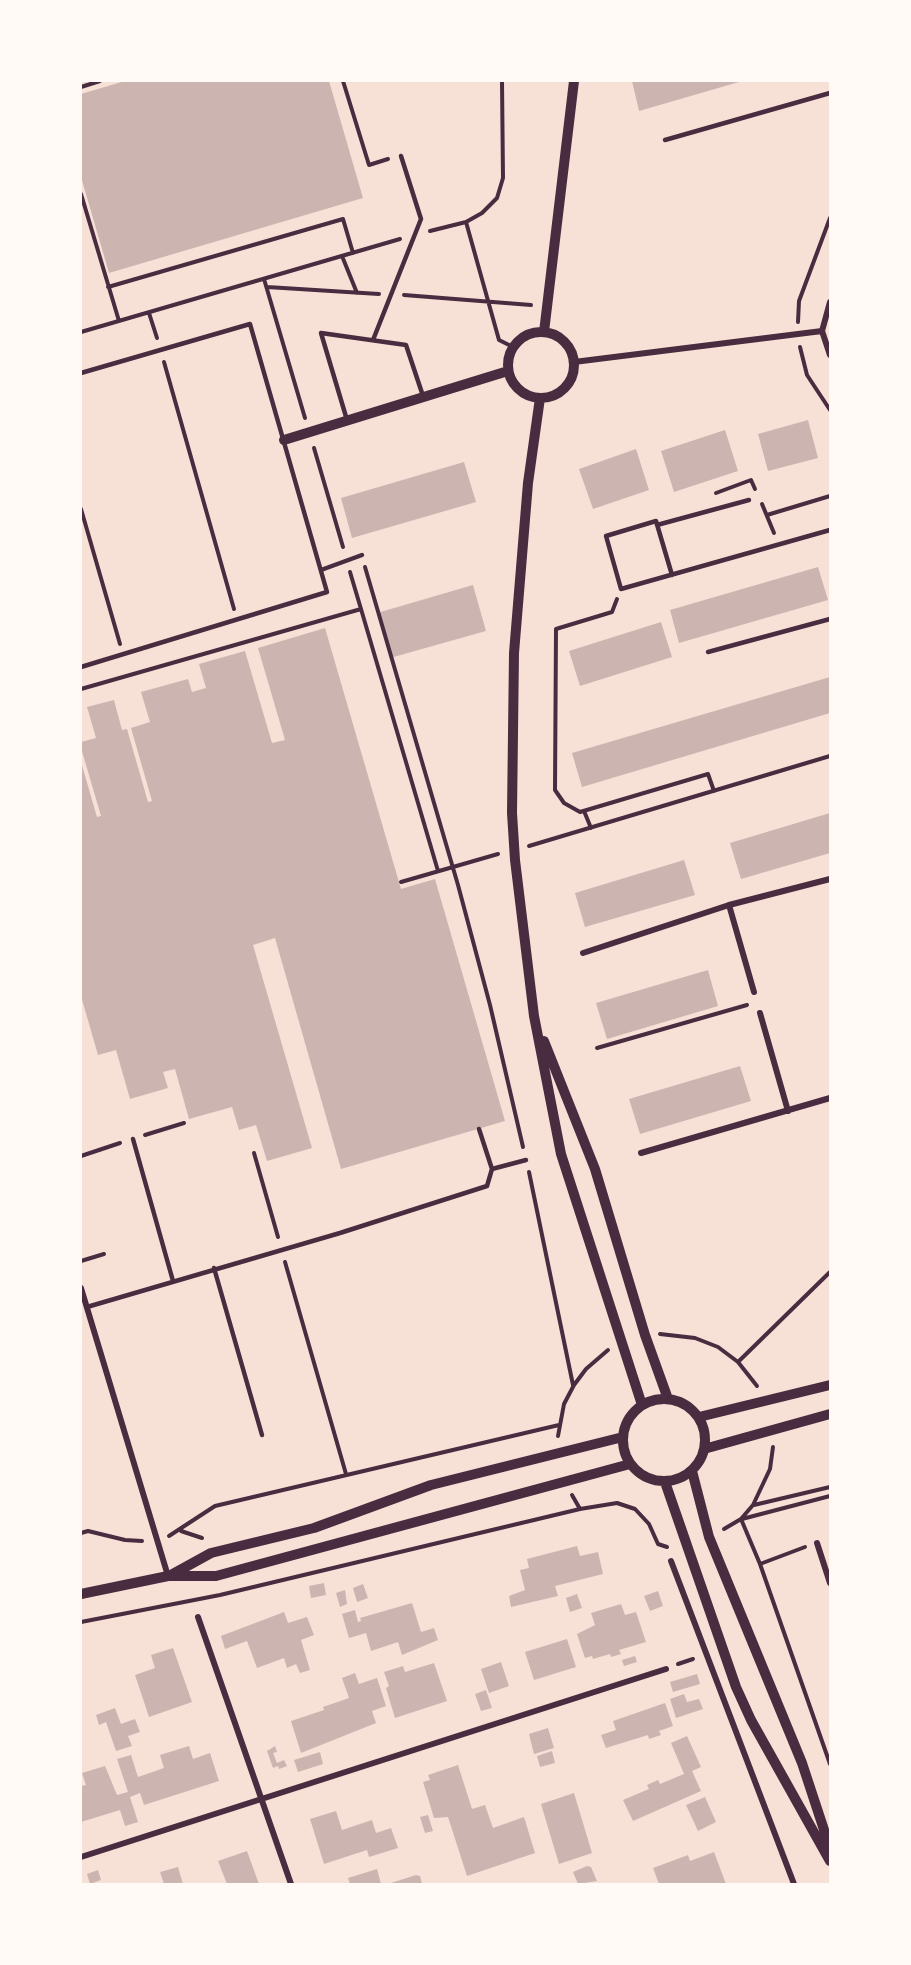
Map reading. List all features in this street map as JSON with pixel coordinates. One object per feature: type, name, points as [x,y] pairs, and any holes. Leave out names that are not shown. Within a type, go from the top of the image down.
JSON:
[{"type":"street","points":[[544,332],[574,81]]},
{"type":"street","points":[[830,302],[822,331],[830,355]]},
{"type":"street","points":[[574,362],[822,331]]},
{"type":"street","points":[[544,332],[564,341],[574,362],[573,373],[561,391],[540,398],[520,390],[508,371],[508,359],[513,347],[521,338],[532,333],[544,332]]},
{"type":"street","points":[[284,440],[424,399],[508,371]]},
{"type":"street","points":[[540,398],[528,483],[513,676],[512,813],[534,1016],[561,1154],[642,1405]]},
{"type":"street","points":[[583,953],[729,905],[830,879]]},
{"type":"street","points":[[729,905],[754,992]]},
{"type":"street","points":[[760,1013],[788,1111]]},
{"type":"street","points":[[534,1016],[595,1169],[645,1335],[668,1399]]},
{"type":"street","points":[[641,1153],[830,1098]]},
{"type":"street","points":[[81,1288],[168,1576]]},
{"type":"street","points":[[699,1417],[830,1385]]},
{"type":"street","points":[[655,1399],[668,1399],[680,1401],[699,1417],[706,1438],[704,1449],[692,1471],[679,1479],[665,1482],[651,1480],[639,1474],[630,1464],[624,1451],[622,1437],[629,1419],[642,1405],[655,1399]]},
{"type":"street","points":[[704,1449],[830,1414]]},
{"type":"street","points":[[168,1576],[211,1553],[314,1528],[430,1485],[622,1437]]},
{"type":"street","points":[[81,1594],[168,1576],[216,1576],[630,1464]]},
{"type":"street","points":[[692,1471],[709,1537],[802,1763],[830,1848]]},
{"type":"street","points":[[665,1482],[686,1546],[748,1712],[830,1861]]},
{"type":"street","points":[[817,1543],[830,1583]]},
{"type":"street","points":[[671,1561],[794,1884]]},
{"type":"street","points":[[198,1617],[291,1884]]},
{"type":"street","points":[[81,1857],[666,1669]]},
{"type":"lane","points":[[665,140],[830,93]]},
{"type":"lane","points":[[373,340],[417,234],[421,219],[401,156]]},
{"type":"lane","points":[[81,373],[250,324],[327,592],[81,667]]},
{"type":"lane","points":[[348,421],[321,333],[406,345],[424,399]]},
{"type":"lane","points":[[657,525],[749,500]]},
{"type":"lane","points":[[672,575],[656,521],[606,536],[621,589],[672,575],[830,530]]},
{"type":"lane","points":[[321,570],[362,555]]},
{"type":"lane","points":[[708,652],[830,619]]},
{"type":"lane","points":[[87,1307],[214,1268],[282,1250],[487,1186],[492,1169],[479,1129]]},
{"type":"lane","points":[[133,1139],[174,1281]]},
{"type":"lane","points":[[492,1169],[526,1160]]},
{"type":"lane","points":[[214,1268],[262,1435]]},
{"type":"path","points":[[81,87],[100,81]]},
{"type":"path","points":[[343,81],[369,165],[401,156]]},
{"type":"path","points":[[81,332],[417,234],[466,222],[491,206],[497,198],[503,178],[502,81]]},
{"type":"path","points":[[81,194],[118,321]]},
{"type":"path","points":[[108,287],[344,219],[354,253]]},
{"type":"path","points":[[466,222],[499,340],[513,347]]},
{"type":"path","points":[[342,256],[357,293]]},
{"type":"path","points":[[149,313],[237,620]]},
{"type":"path","points":[[767,515],[830,496]]},
{"type":"path","points":[[81,509],[129,676]]},
{"type":"path","points":[[362,555],[458,885],[490,1005],[574,1385]]},
{"type":"path","points":[[621,589],[612,612],[556,629],[555,790],[564,803],[580,812],[708,774],[714,791]]},
{"type":"path","points":[[81,689],[361,609],[438,871]]},
{"type":"path","points":[[525,847],[830,756]]},
{"type":"path","points":[[584,811],[591,828]]},
{"type":"path","points":[[401,882],[503,853]]},
{"type":"path","points":[[597,1048],[757,1002]]},
{"type":"path","points":[[254,1153],[346,1474]]},
{"type":"path","points":[[81,1261],[104,1254]]},
{"type":"path","points":[[738,1362],[830,1272]]},
{"type":"path","points":[[81,1533],[88,1531],[125,1540],[158,1541],[180,1531],[215,1506],[559,1425]]},
{"type":"path","points":[[753,1505],[830,1487]]},
{"type":"path","points":[[709,1537],[741,1519],[830,1496]]},
{"type":"path","points":[[81,1622],[220,1595],[580,1509],[617,1503],[635,1509],[649,1524],[658,1544],[670,1548],[686,1546]]},
{"type":"path","points":[[741,1519],[760,1564],[830,1764]]},
{"type":"path","points":[[760,1564],[817,1543]]},
{"type":"path","points":[[666,1669],[705,1654]]},
{"type":"building","points":[[125,81],[329,81],[363,198],[109,273],[81,177],[81,94]]},
{"type":"building","points":[[632,81],[739,81],[739,82],[639,111]]},
{"type":"building","points":[[808,420],[818,458],[768,471],[758,434]]},
{"type":"building","points":[[725,430],[738,471],[674,492],[661,451]]},
{"type":"building","points":[[636,449],[649,490],[593,509],[579,469]]},
{"type":"building","points":[[464,462],[476,502],[352,538],[341,498]]},
{"type":"building","points":[[818,567],[828,600],[679,643],[670,610]]},
{"type":"building","points":[[473,585],[486,631],[390,658],[377,613]]},
{"type":"building","points":[[661,622],[672,657],[580,686],[569,651]]},
{"type":"building","points":[[325,628],[401,889],[435,879],[505,1121],[341,1169],[275,938],[253,945],[312,1148],[267,1161],[256,1125],[239,1130],[232,1107],[189,1119],[175,1069],[163,1072],[168,1088],[130,1099],[116,1050],[98,1055],[81,996],[81,762],[97,817],[101,816],[81,748],[81,742],[96,738],[87,707],[114,700],[122,730],[127,729],[148,802],[152,801],[131,728],[150,722],[141,692],[188,679],[192,692],[206,688],[199,664],[245,651],[272,743],[285,740],[258,648]]},
{"type":"building","points":[[830,677],[830,713],[582,787],[572,753]]},
{"type":"building","points":[[830,813],[830,853],[741,879],[730,843]]},
{"type":"building","points":[[684,860],[695,895],[585,927],[575,893]]},
{"type":"building","points":[[708,970],[718,1006],[607,1039],[596,1003]]},
{"type":"building","points":[[740,1066],[751,1101],[640,1134],[629,1099]]},
{"type":"building","points":[[577,1546],[580,1556],[598,1552],[603,1574],[555,1586],[558,1596],[511,1607],[509,1596],[525,1590],[520,1570],[529,1568],[527,1559]]},
{"type":"building","points":[[324,1583],[326,1595],[311,1598],[309,1586]]},
{"type":"building","points":[[363,1584],[368,1598],[357,1602],[353,1588]]},
{"type":"building","points":[[345,1590],[347,1604],[340,1607],[336,1593]]},
{"type":"building","points":[[658,1591],[663,1606],[650,1611],[644,1596]]},
{"type":"building","points":[[577,1594],[582,1608],[570,1612],[566,1598]]},
{"type":"building","points":[[412,1603],[421,1632],[434,1628],[438,1640],[402,1655],[398,1642],[371,1651],[366,1633],[349,1638],[342,1614],[355,1610],[358,1622],[361,1621],[360,1618]]},
{"type":"building","points":[[621,1604],[625,1615],[636,1612],[646,1642],[619,1650],[621,1654],[611,1657],[610,1654],[593,1659],[592,1656],[585,1658],[577,1634],[595,1625],[591,1613]]},
{"type":"building","points":[[284,1612],[288,1623],[307,1617],[314,1635],[301,1640],[310,1670],[300,1673],[296,1664],[287,1668],[284,1658],[257,1668],[247,1641],[225,1649],[221,1636]]},
{"type":"building","points":[[567,1639],[576,1667],[534,1680],[525,1652]]},
{"type":"building","points":[[173,1648],[192,1702],[149,1717],[135,1675],[155,1668],[151,1655]]},
{"type":"building","points":[[635,1656],[637,1662],[624,1666],[622,1660]]},
{"type":"building","points":[[501,1662],[509,1686],[489,1693],[481,1669]]},
{"type":"building","points":[[434,1663],[447,1701],[395,1718],[384,1672],[403,1666],[405,1672]]},
{"type":"building","points":[[355,1673],[359,1684],[377,1678],[386,1706],[372,1711],[376,1723],[301,1753],[291,1721],[324,1710],[323,1707],[349,1698],[342,1678]]},
{"type":"building","points":[[697,1674],[700,1684],[673,1692],[670,1682]]},
{"type":"building","points":[[486,1690],[492,1708],[481,1711],[475,1694]]},
{"type":"building","points":[[684,1694],[687,1702],[699,1699],[703,1709],[676,1718],[670,1699]]},
{"type":"building","points":[[665,1703],[673,1726],[659,1731],[661,1735],[649,1739],[648,1735],[606,1748],[601,1735],[616,1730],[613,1721]]},
{"type":"building","points":[[115,1708],[121,1724],[135,1719],[140,1732],[128,1736],[132,1746],[116,1751],[106,1722],[99,1725],[96,1715]]},
{"type":"building","points":[[548,1728],[554,1748],[534,1754],[529,1734]]},
{"type":"building","points":[[687,1736],[701,1767],[692,1771],[701,1791],[633,1821],[623,1800],[649,1789],[647,1785],[658,1780],[660,1784],[684,1774],[671,1743]]},
{"type":"building","points":[[189,1746],[193,1759],[210,1753],[219,1781],[144,1805],[140,1793],[130,1797],[138,1822],[125,1826],[120,1810],[81,1822],[81,1786],[86,1785],[82,1773],[105,1766],[117,1795],[128,1792],[117,1759],[131,1755],[138,1777],[164,1768],[160,1755]]},
{"type":"building","points":[[275,1746],[277,1752],[273,1753],[277,1763],[284,1760],[287,1766],[279,1769],[278,1766],[273,1768],[267,1751]]},
{"type":"building","points":[[552,1751],[555,1763],[540,1767],[537,1756]]},
{"type":"building","points":[[320,1752],[323,1764],[298,1772],[294,1760]]},
{"type":"building","points":[[458,1765],[472,1809],[485,1805],[493,1828],[524,1817],[535,1853],[467,1876],[448,1817],[434,1818],[423,1782],[430,1780],[428,1775]]},
{"type":"building","points":[[574,1793],[592,1853],[559,1864],[541,1804]]},
{"type":"building","points":[[705,1797],[716,1822],[698,1831],[686,1805]]},
{"type":"building","points":[[336,1811],[342,1830],[372,1820],[376,1833],[391,1828],[398,1848],[369,1857],[367,1850],[324,1864],[310,1819]]},
{"type":"building","points":[[428,1815],[433,1831],[425,1833],[420,1817]]},
{"type":"building","points":[[247,1851],[259,1884],[227,1884],[218,1861]]},
{"type":"building","points":[[714,1852],[726,1884],[659,1884],[653,1868],[688,1855],[690,1861]]},
{"type":"building","points":[[587,1866],[591,1867],[597,1881],[578,1884],[573,1872]]},
{"type":"building","points":[[178,1867],[183,1884],[164,1884],[160,1872]]},
{"type":"building","points":[[377,1869],[381,1884],[350,1884],[348,1878]]},
{"type":"building","points":[[98,1870],[101,1880],[90,1884],[87,1874]]},
{"type":"building","points":[[416,1875],[420,1876],[422,1884],[388,1884]]}]
